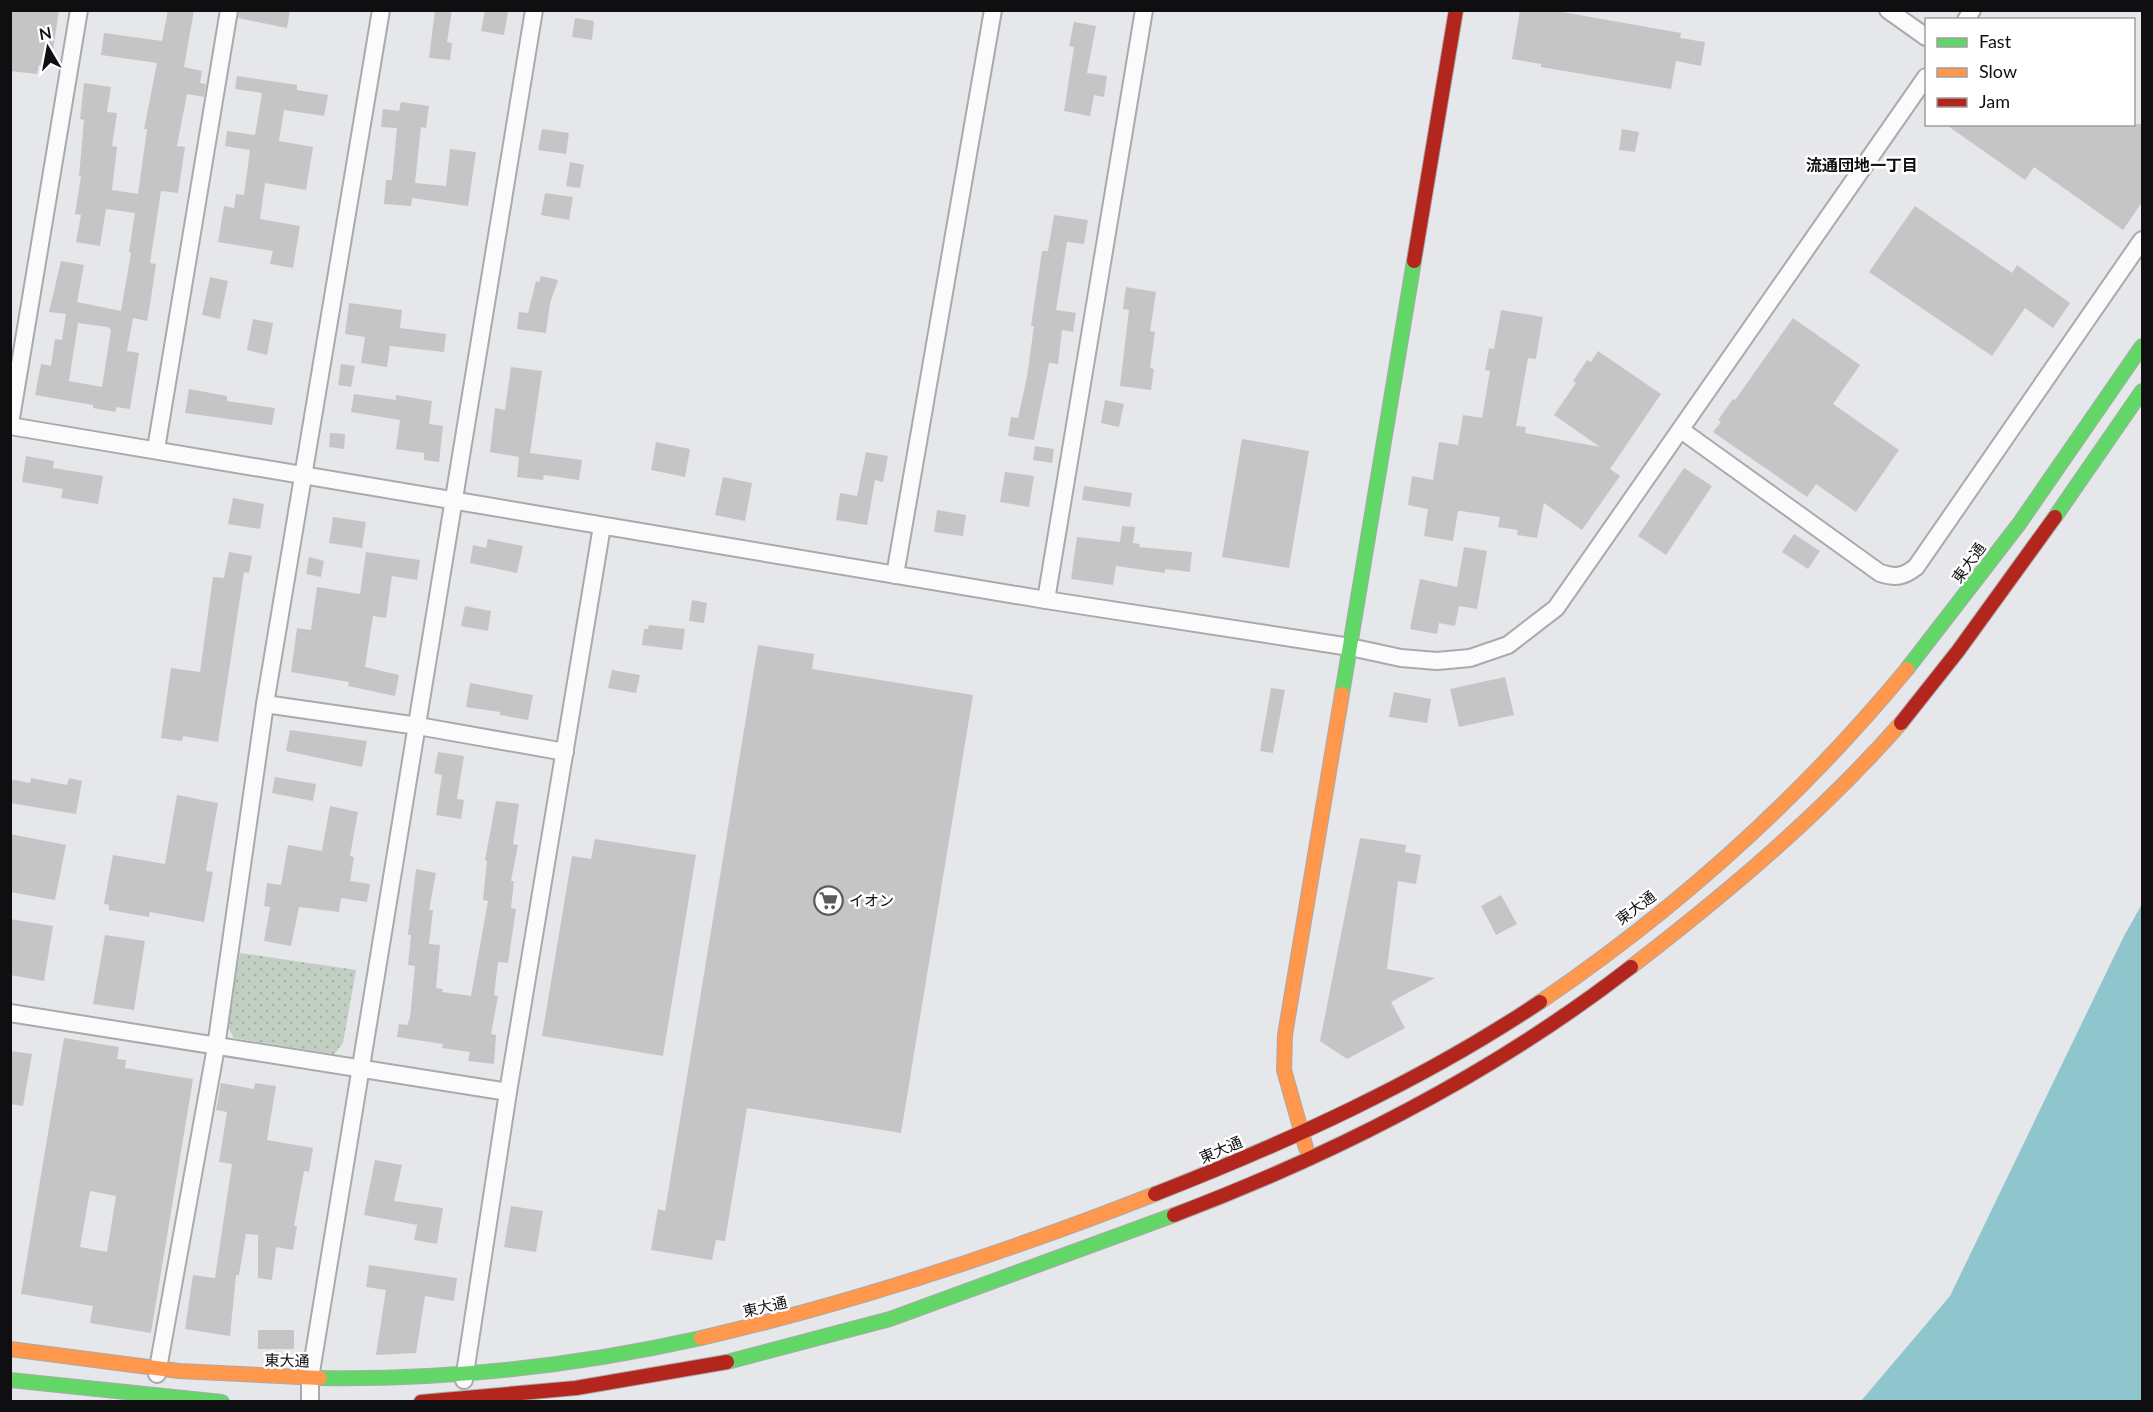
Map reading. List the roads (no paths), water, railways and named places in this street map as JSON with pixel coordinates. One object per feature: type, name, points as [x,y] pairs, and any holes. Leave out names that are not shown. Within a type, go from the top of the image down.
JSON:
[{"type":"main road","points":[[1309,1159],[1284,1070],[1285,1035],[1455,10]]},
{"type":"main road","name":"東大通","points":[[10,1349],[157,1371],[310,1378],[464,1374],[640,1352],[825,1310],[1041,1238],[1173,1189],[1300,1133],[1416,1076],[1543,1000],[1695,884],[1789,798],[1870,714],[1945,625],[2142,346]]},
{"type":"main road","points":[[421,1401],[466,1400],[645,1378],[833,1336],[994,1282],[1178,1213],[1309,1159],[1430,1099],[1557,1021],[1712,904],[1805,819],[1896,728],[1968,639],[2142,391]]},
{"type":"main road","points":[[10,1380],[156,1397],[222,1401]]},
{"type":"street","points":[[79,10],[10,425],[1046,600],[1350,647],[1401,658],[1437,661],[1470,658],[1508,645],[1556,608],[1925,78]]},
{"type":"street","points":[[156,449],[229,10]]},
{"type":"street","points":[[156,1397],[157,1371],[216,1047],[265,704],[305,476],[381,10]]},
{"type":"street","points":[[310,1401],[310,1378],[534,10]]},
{"type":"street","points":[[895,575],[993,10]]},
{"type":"street","points":[[1046,600],[1144,10]]},
{"type":"street","points":[[1888,10],[1925,36]]},
{"type":"street","points":[[1681,430],[1880,573],[1893,578],[1906,575],[1916,567],[2142,240]]},
{"type":"street","points":[[466,1400],[464,1374],[508,1092],[603,526]]},
{"type":"street","points":[[265,704],[418,726],[565,752]]},
{"type":"street","points":[[10,1013],[508,1092]]},
{"type":"water","points":[[2142,904],[2142,1401],[1861,1401],[1950,1296],[2124,936]]},
{"type":"place","name":"イオン","points":[[828,901]]},
{"type":"district","name":"流通団地一丁目","points":[[1862,165]]}]
